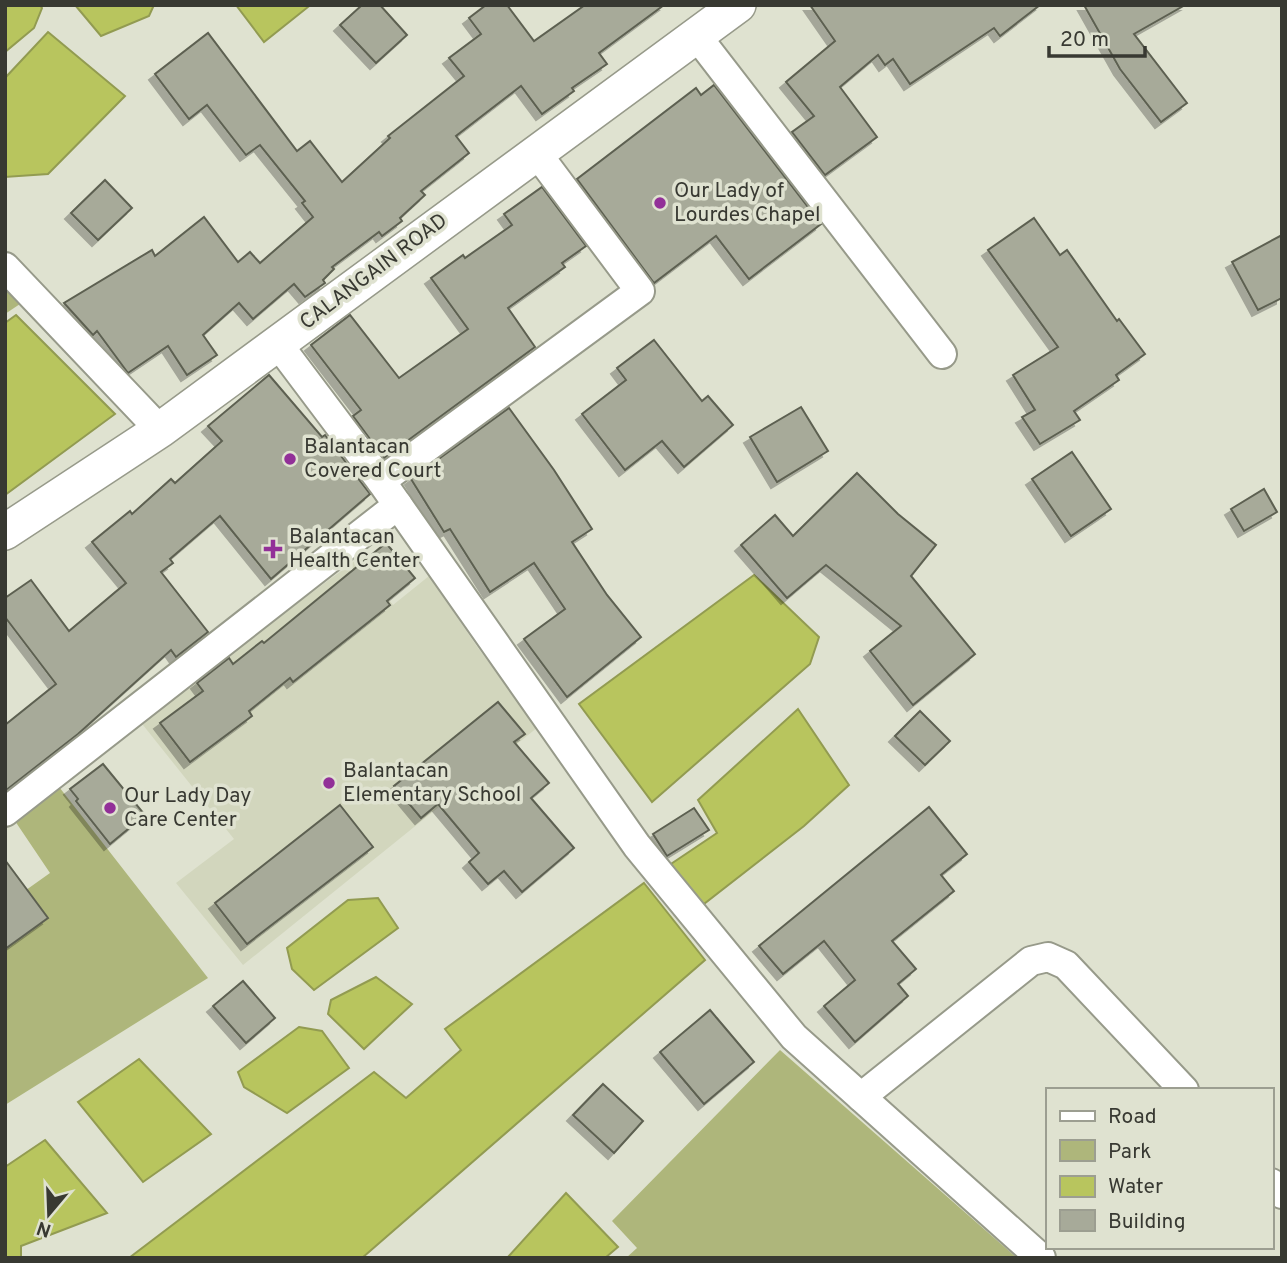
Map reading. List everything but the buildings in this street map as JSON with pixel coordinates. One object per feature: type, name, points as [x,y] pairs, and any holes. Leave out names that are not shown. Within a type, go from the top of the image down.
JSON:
[{"type":"street","name":"CALANGAIN ROAD","points":[[5,532],[160,430],[738,5]]},
{"type":"street","points":[[696,35],[942,355]]},
{"type":"street","points":[[381,481],[640,291],[536,152]]},
{"type":"street","points":[[5,267],[160,430]]},
{"type":"street","points":[[278,344],[381,481],[637,846],[794,1037],[1041,1258]]},
{"type":"street","points":[[5,812],[398,505]]},
{"type":"street","points":[[861,1097],[1031,961],[1048,957],[1066,965],[1182,1088]]},
{"type":"shaded area","name":"Balantacan Elementary School","points":[[356,560],[393,605],[429,576],[478,648],[538,727],[243,965],[176,883],[234,839],[139,720]]},
{"type":"green space","points":[[5,282],[23,302],[5,314]]},
{"type":"green space","points":[[56,783],[208,978],[5,1105],[5,905],[50,873],[15,821]]},
{"type":"green space","points":[[780,1050],[1017,1258],[626,1258],[637,1248],[612,1221]]},
{"type":"water","points":[[5,5],[40,5],[42,8],[34,28],[5,52]]},
{"type":"water","points":[[75,5],[154,5],[149,16],[101,36]]},
{"type":"water","points":[[236,5],[306,5],[308,7],[264,42]]},
{"type":"water","points":[[48,32],[125,96],[48,174],[5,177],[5,78]]},
{"type":"water","points":[[16,315],[115,414],[5,495],[5,323]]},
{"type":"water","points":[[754,575],[819,637],[810,664],[652,802],[579,704]]},
{"type":"water","points":[[798,709],[849,785],[804,826],[700,907],[668,866],[717,833],[698,800]]},
{"type":"water","points":[[644,883],[705,960],[362,1258],[129,1258],[374,1072],[406,1098],[461,1050],[445,1029]]},
{"type":"water","points":[[378,898],[398,928],[314,990],[292,969],[287,948],[348,900]]},
{"type":"water","points":[[376,977],[412,1004],[364,1049],[328,1014],[331,1000]]},
{"type":"water","points":[[299,1027],[322,1031],[349,1068],[287,1113],[244,1087],[238,1072]]},
{"type":"water","points":[[139,1059],[211,1134],[143,1182],[78,1102]]},
{"type":"water","points":[[45,1140],[107,1213],[21,1246],[21,1258],[5,1258],[5,1167]]},
{"type":"water","points":[[566,1193],[618,1247],[605,1258],[507,1258]]},
{"type":"place","name":"Our Lady of Lourdes Chapel","points":[[660,203]]},
{"type":"place","name":"Balantacan Covered Court","points":[[290,459]]},
{"type":"place","name":"Balantacan Health Center","points":[[273,549]]},
{"type":"place","name":"Balantacan Elementary School","points":[[329,783]]},
{"type":"place","name":"Our Lady Day Care Center","points":[[110,808]]}]
